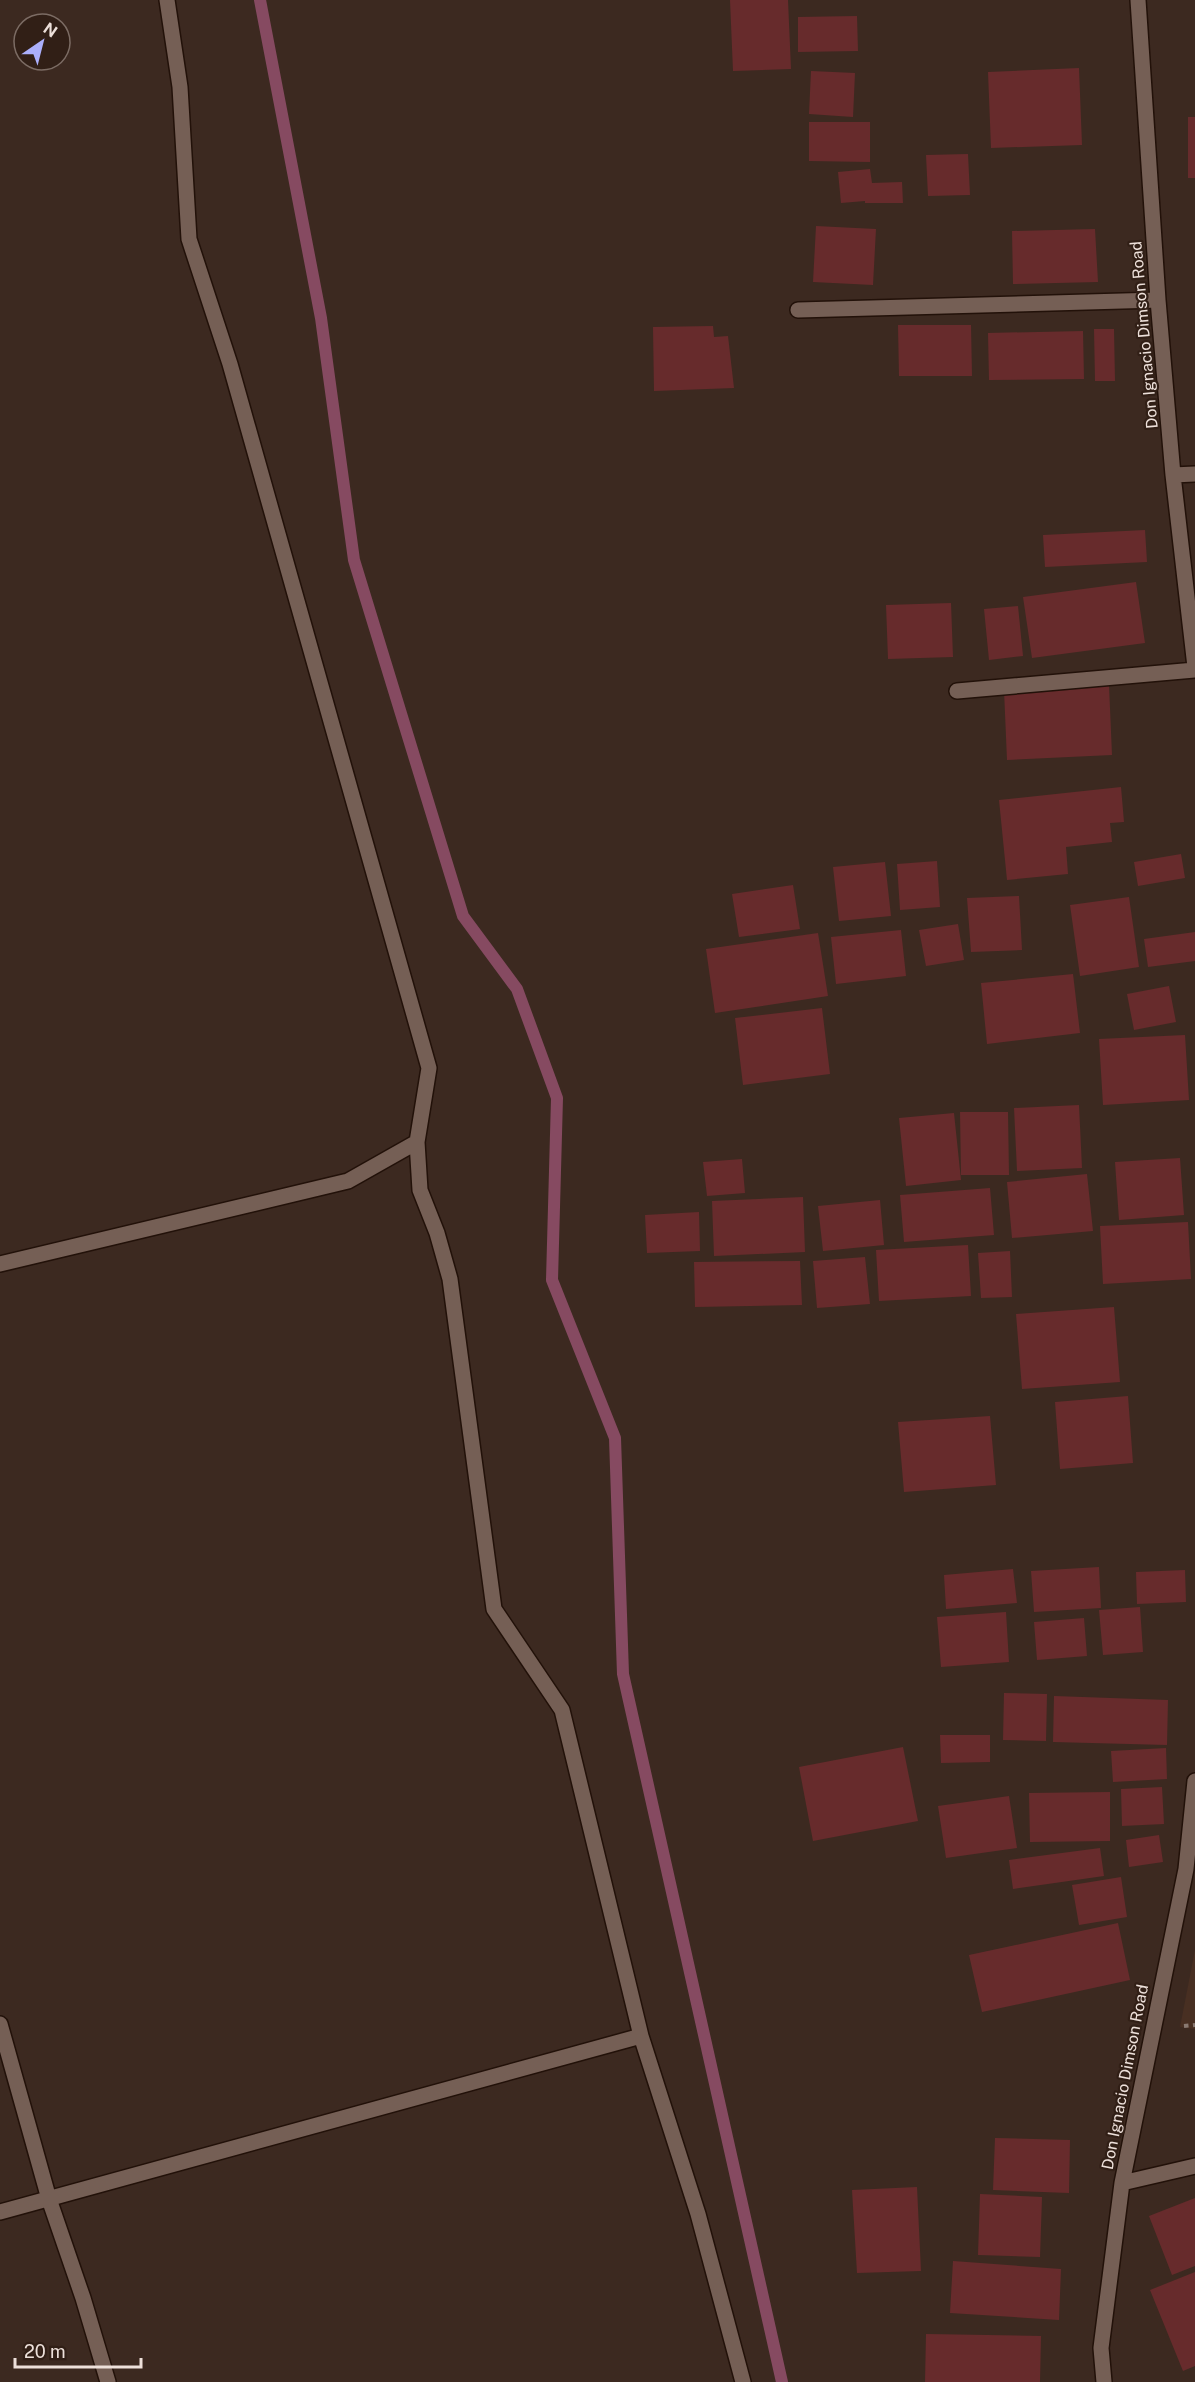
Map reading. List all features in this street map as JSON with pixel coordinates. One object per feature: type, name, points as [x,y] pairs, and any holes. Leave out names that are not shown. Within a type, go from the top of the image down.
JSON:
[{"type":"street","points":[[167,0],[180,87],[189,239],[230,364],[429,1068],[417,1142],[420,1190],[437,1233],[450,1279],[494,1609],[562,1710],[642,2036],[698,2214],[743,2382]]},
{"type":"street","name":"Don Ignacio Dimson Road","points":[[1138,0],[1158,300],[1173,475],[1195,668]]},
{"type":"street","points":[[798,310],[1158,300]]},
{"type":"street","points":[[1173,475],[1195,474]]},
{"type":"street","points":[[957,691],[1195,668]]},
{"type":"street","points":[[0,1264],[348,1181],[417,1142]]},
{"type":"street","name":"Don Ignacio Dimson Road","points":[[1104,2382],[1101,2348],[1122,2182],[1186,1869],[1195,1781]]},
{"type":"street","points":[[0,2024],[49,2199],[83,2298],[108,2382]]},
{"type":"street","points":[[0,2212],[642,2036]]},
{"type":"street","points":[[1122,2182],[1195,2166]]},
{"type":"shaded area","points":[[1195,1950],[1195,2029],[1180,2027]]},
{"type":"building","points":[[730,0],[788,0],[791,69],[733,71]]},
{"type":"building","points":[[857,16],[858,51],[798,52],[798,17]]},
{"type":"building","points":[[1079,68],[1082,145],[991,148],[988,72]]},
{"type":"building","points":[[811,71],[855,73],[853,117],[809,114]]},
{"type":"building","points":[[1188,117],[1195,117],[1195,178],[1188,178]]},
{"type":"building","points":[[809,122],[870,122],[870,162],[809,161]]},
{"type":"building","points":[[968,154],[970,195],[928,196],[926,155]]},
{"type":"building","points":[[870,169],[872,183],[902,182],[903,203],[865,203],[865,201],[841,203],[838,172]]},
{"type":"building","points":[[816,226],[876,229],[873,285],[813,282]]},
{"type":"building","points":[[1095,229],[1098,282],[1013,284],[1012,231]]},
{"type":"building","points":[[898,325],[971,325],[972,376],[899,376]]},
{"type":"building","points":[[713,326],[714,337],[728,336],[734,388],[654,391],[653,327]]},
{"type":"building","points":[[1094,329],[1114,329],[1115,381],[1095,381]]},
{"type":"building","points":[[1083,331],[1084,379],[989,380],[988,333]]},
{"type":"building","points":[[1145,530],[1147,562],[1045,567],[1043,535]]},
{"type":"building","points":[[1136,582],[1145,643],[1032,658],[1023,597]]},
{"type":"building","points":[[951,603],[953,657],[888,659],[886,605]]},
{"type":"building","points":[[1018,606],[1023,656],[989,660],[984,609]]},
{"type":"building","points":[[1109,685],[1112,755],[1007,760],[1004,690]]},
{"type":"building","points":[[1121,787],[1124,822],[1110,823],[1112,842],[1066,847],[1068,874],[1007,880],[999,800]]},
{"type":"building","points":[[1181,854],[1185,878],[1138,886],[1134,862]]},
{"type":"building","points":[[937,861],[940,907],[900,910],[897,864]]},
{"type":"building","points":[[885,862],[891,916],[839,921],[833,867]]},
{"type":"building","points":[[793,885],[800,929],[739,937],[732,894]]},
{"type":"building","points":[[1019,896],[1022,950],[971,952],[967,898]]},
{"type":"building","points":[[1129,897],[1139,967],[1080,976],[1070,905]]},
{"type":"building","points":[[958,924],[964,960],[926,966],[919,930]]},
{"type":"building","points":[[901,930],[906,976],[836,984],[831,937]]},
{"type":"building","points":[[1195,932],[1195,961],[1148,967],[1144,939]]},
{"type":"building","points":[[818,933],[828,996],[715,1013],[706,949]]},
{"type":"building","points":[[1073,974],[1080,1033],[987,1044],[981,983]]},
{"type":"building","points":[[1169,986],[1176,1022],[1134,1030],[1127,994]]},
{"type":"building","points":[[822,1008],[830,1074],[743,1085],[735,1018]]},
{"type":"building","points":[[1185,1035],[1189,1100],[1103,1105],[1099,1039]]},
{"type":"building","points":[[1079,1105],[1082,1168],[1017,1171],[1014,1108]]},
{"type":"building","points":[[960,1112],[1008,1112],[1009,1175],[961,1175]]},
{"type":"building","points":[[954,1113],[961,1180],[906,1186],[899,1118]]},
{"type":"building","points":[[1180,1158],[1184,1215],[1119,1220],[1115,1162]]},
{"type":"building","points":[[742,1159],[745,1193],[707,1196],[703,1162]]},
{"type":"building","points":[[1087,1174],[1093,1231],[1012,1238],[1007,1182]]},
{"type":"building","points":[[990,1188],[994,1235],[904,1242],[900,1195]]},
{"type":"building","points":[[803,1197],[805,1252],[714,1256],[712,1201]]},
{"type":"building","points":[[880,1200],[884,1245],[823,1251],[818,1206]]},
{"type":"building","points":[[699,1212],[700,1251],[647,1253],[645,1215]]},
{"type":"building","points":[[1188,1222],[1191,1279],[1103,1284],[1100,1226]]},
{"type":"building","points":[[968,1245],[971,1296],[879,1301],[876,1250]]},
{"type":"building","points":[[1010,1251],[1012,1297],[981,1298],[978,1253]]},
{"type":"building","points":[[865,1257],[870,1304],[817,1308],[813,1261]]},
{"type":"building","points":[[800,1261],[802,1305],[695,1307],[694,1262]]},
{"type":"building","points":[[1114,1307],[1120,1382],[1022,1389],[1016,1314]]},
{"type":"building","points":[[1128,1396],[1133,1463],[1060,1469],[1055,1402]]},
{"type":"building","points":[[990,1416],[996,1485],[904,1492],[898,1422]]},
{"type":"building","points":[[1099,1567],[1101,1608],[1034,1612],[1031,1571]]},
{"type":"building","points":[[1013,1569],[1017,1603],[946,1609],[944,1575]]},
{"type":"building","points":[[1185,1570],[1186,1602],[1137,1604],[1136,1572]]},
{"type":"building","points":[[1140,1607],[1143,1652],[1103,1655],[1099,1610]]},
{"type":"building","points":[[1006,1612],[1009,1662],[941,1667],[937,1617]]},
{"type":"building","points":[[1084,1618],[1087,1656],[1037,1660],[1034,1622]]},
{"type":"building","points":[[1004,1693],[1047,1694],[1046,1741],[1003,1740]]},
{"type":"building","points":[[1054,1696],[1168,1700],[1167,1745],[1053,1742]]},
{"type":"building","points":[[940,1735],[990,1735],[990,1762],[941,1763]]},
{"type":"building","points":[[903,1747],[918,1821],[813,1841],[799,1767]]},
{"type":"building","points":[[1166,1748],[1167,1779],[1113,1782],[1111,1751]]},
{"type":"building","points":[[1162,1787],[1164,1824],[1122,1826],[1121,1789]]},
{"type":"building","points":[[1110,1792],[1110,1841],[1030,1842],[1029,1793]]},
{"type":"building","points":[[1009,1796],[1017,1848],[946,1858],[938,1806]]},
{"type":"building","points":[[1159,1835],[1163,1862],[1129,1867],[1126,1840]]},
{"type":"building","points":[[1100,1848],[1104,1876],[1013,1889],[1009,1860]]},
{"type":"building","points":[[1121,1877],[1127,1917],[1079,1925],[1072,1885]]},
{"type":"building","points":[[1118,1923],[1130,1980],[982,2012],[969,1955]]},
{"type":"building","points":[[995,2138],[1070,2140],[1069,2193],[993,2190]]},
{"type":"building","points":[[917,2187],[921,2271],[857,2273],[852,2190]]},
{"type":"building","points":[[980,2194],[1042,2197],[1040,2257],[978,2255]]},
{"type":"building","points":[[1195,2198],[1195,2266],[1172,2275],[1149,2216]]},
{"type":"building","points":[[953,2261],[1061,2269],[1059,2320],[950,2313]]},
{"type":"building","points":[[1195,2272],[1195,2366],[1183,2371],[1150,2290]]},
{"type":"building","points":[[926,2334],[1041,2336],[1040,2382],[925,2382]]},
{"type":"waterway","points":[[260,0],[321,318],[354,560],[463,916],[517,989],[557,1098],[552,1280],[615,1438],[623,1674],[782,2382]]}]
